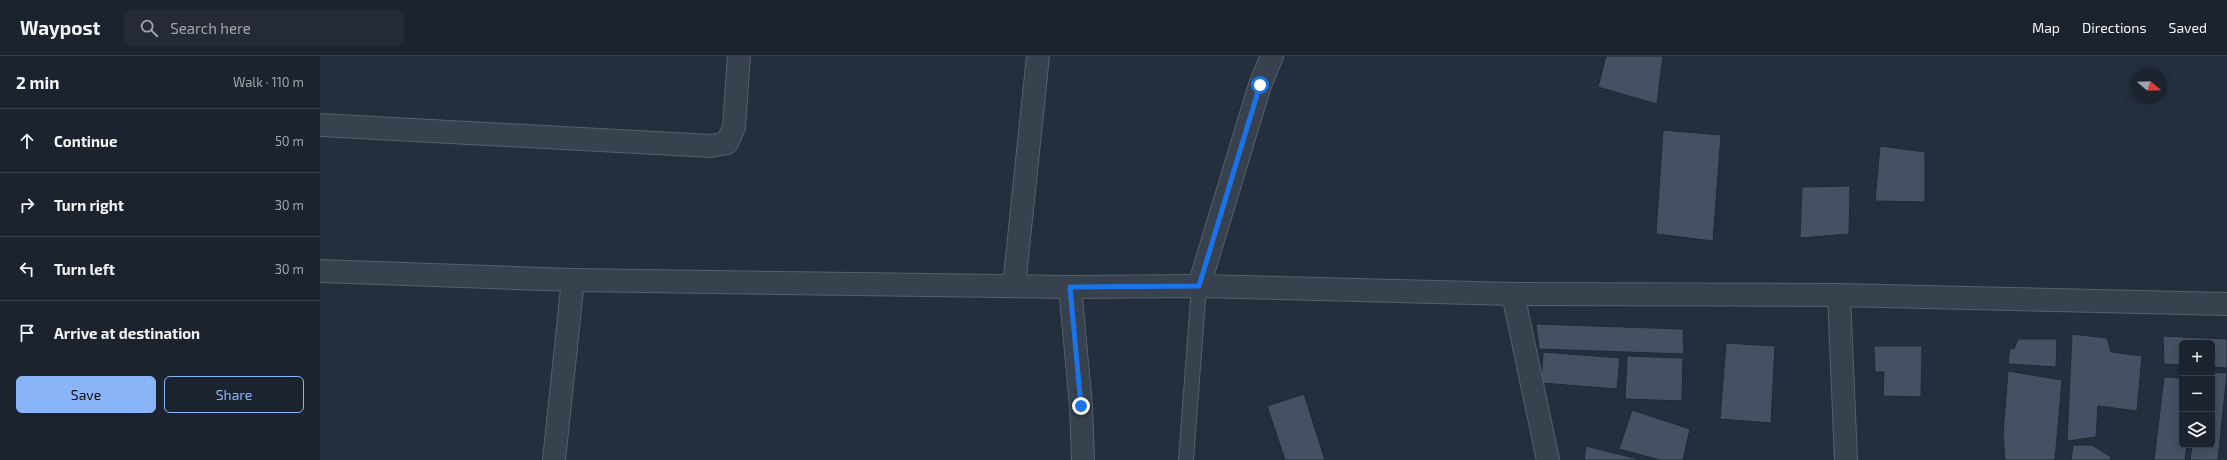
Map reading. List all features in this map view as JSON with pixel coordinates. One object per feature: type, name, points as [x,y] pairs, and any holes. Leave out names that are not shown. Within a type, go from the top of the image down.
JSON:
[{"type":"street","points":[[320,125],[711,146],[727,143],[734,127],[739,56]]},
{"type":"street","points":[[1014,286],[1038,56]]},
{"type":"street","points":[[1199,286],[1260,85],[1272,56]]},
{"type":"street","points":[[320,270],[573,280],[1070,287],[1199,286],[1512,294],[1839,295],[2227,304]]},
{"type":"street","points":[[554,460],[573,280]]},
{"type":"street","points":[[1070,287],[1081,406],[1083,460]]},
{"type":"street","points":[[1512,294],[1548,460]]},
{"type":"street","points":[[1839,295],[1846,460]]},
{"type":"lane","points":[[1186,460],[1199,286]]},
{"type":"building","points":[[1606,56],[1663,56],[1657,104],[1598,87]]},
{"type":"building","points":[[1663,130],[1721,135],[1713,241],[1656,234]]},
{"type":"building","points":[[1880,146],[1925,152],[1925,202],[1875,201]]},
{"type":"building","points":[[1850,186],[1849,234],[1800,238],[1802,187]]},
{"type":"building","points":[[1536,324],[1683,329],[1684,354],[1539,349]]},
{"type":"building","points":[[2072,334],[2107,338],[2111,352],[2142,356],[2137,411],[2098,406],[2096,437],[2067,441]]},
{"type":"building","points":[[2163,336],[2227,339],[2227,368],[2215,367],[2215,340],[2179,340],[2179,365],[2164,364]]},
{"type":"building","points":[[2018,339],[2057,339],[2056,367],[2008,364],[2010,348],[2014,349]]},
{"type":"building","points":[[1726,343],[1775,346],[1771,423],[1720,419]]},
{"type":"building","points":[[1874,346],[1922,346],[1921,397],[1883,396],[1884,372],[1875,372]]},
{"type":"building","points":[[1543,352],[1620,358],[1617,389],[1541,383]]},
{"type":"building","points":[[1627,356],[1683,358],[1682,401],[1625,399]]},
{"type":"building","points":[[2008,371],[2062,380],[2055,460],[2005,460],[2003,434]]},
{"type":"building","points":[[2215,372],[2227,373],[2218,460],[2190,460],[2192,448],[2215,448]]},
{"type":"building","points":[[2164,377],[2179,378],[2179,448],[2187,448],[2185,460],[2154,460]]},
{"type":"building","points":[[1304,394],[1325,460],[1285,460],[1267,406]]},
{"type":"building","points":[[1632,410],[1690,429],[1683,460],[1660,460],[1619,449]]},
{"type":"building","points":[[2073,445],[2092,445],[2111,457],[2110,460],[2071,460]]},
{"type":"building","points":[[1586,446],[1642,460],[1584,460]]},
{"type":"route","points":[[1081,406],[1070,287],[1199,286],[1260,85]]}]
